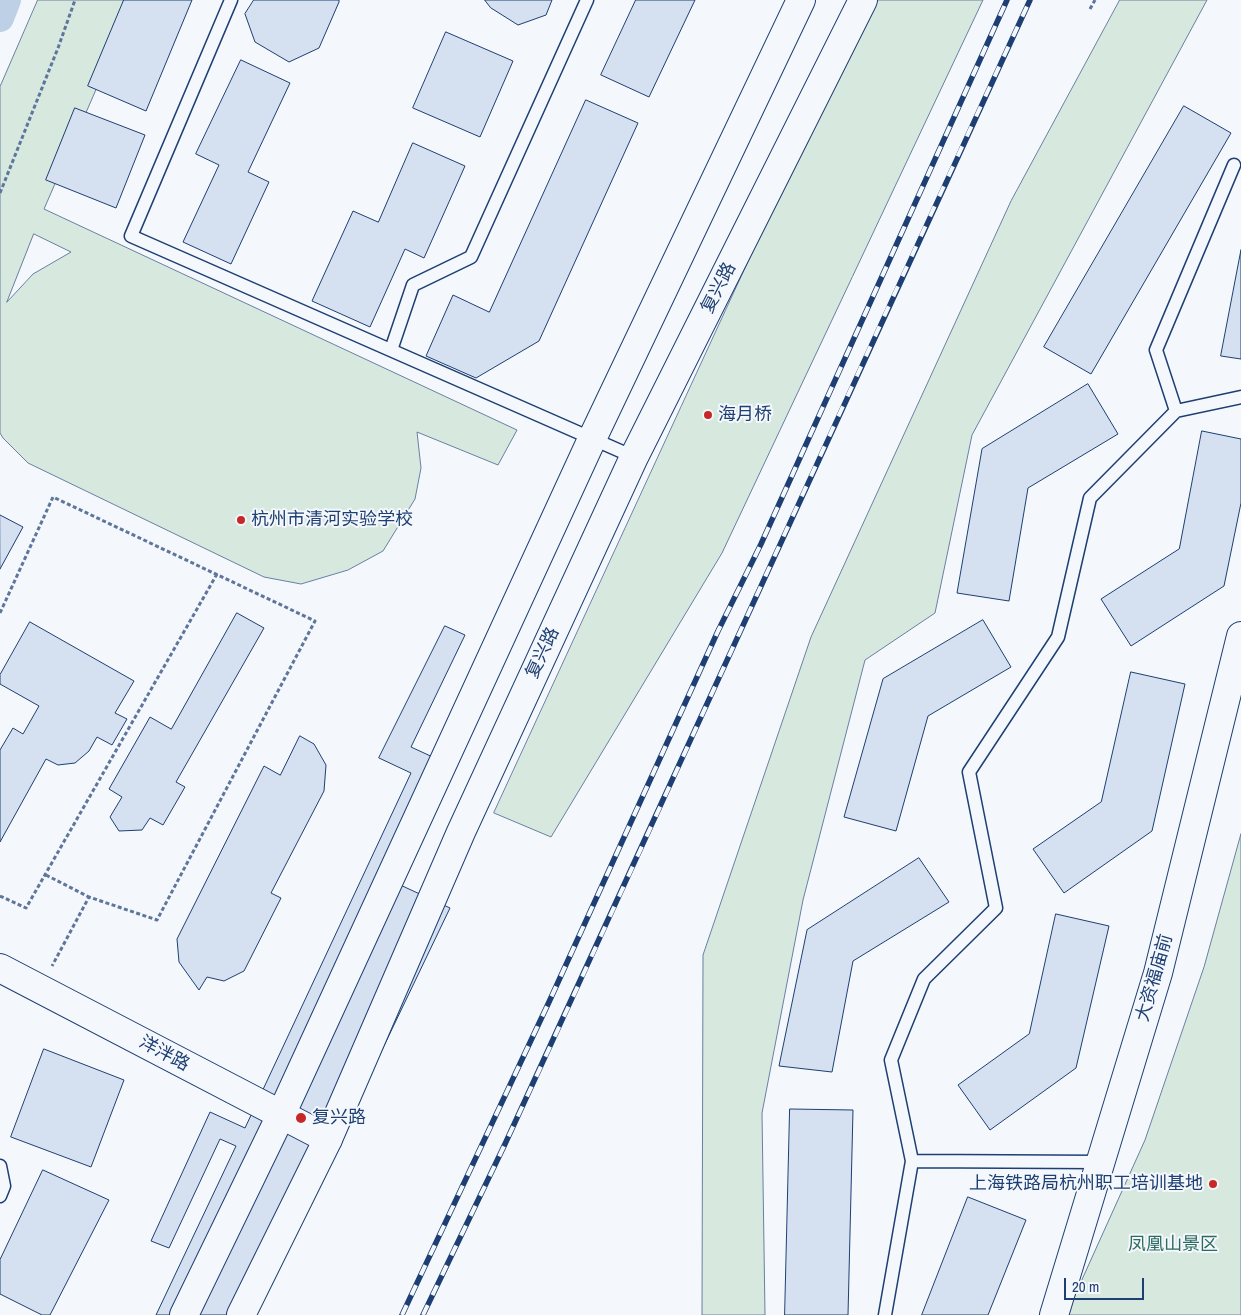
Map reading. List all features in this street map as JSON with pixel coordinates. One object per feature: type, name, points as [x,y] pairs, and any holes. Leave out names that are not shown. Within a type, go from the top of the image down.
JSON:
[{"type":"main road","points":[[184,1315],[281,1114],[592,438],[801,0]]},
{"type":"main road","name":"复兴路","points":[[241,1315],[328,1139],[461,832],[634,457],[863,0]]},
{"type":"main road","name":"大资福庙前","points":[[1054,1315],[1158,973],[1241,636]]},
{"type":"main road","name":"洋泮路","points":[[0,968],[328,1139]]},
{"type":"lane","points":[[231,0],[132,236],[634,457]]},
{"type":"lane","points":[[391,350],[414,285],[471,257],[587,0]]},
{"type":"lane","points":[[1176,411],[1156,350],[1234,165]]},
{"type":"lane","points":[[885,1315],[912,1161],[891,1060],[924,979],[996,908],[969,772],[1058,637],[1090,498],[1176,411],[1241,397]]},
{"type":"lane","points":[[912,1161],[1100,1162]]},
{"type":"lane","points":[[0,1166],[4,1186],[0,1196]]},
{"type":"path","points":[[0,193],[76,0]]},
{"type":"path","points":[[1090,8],[1095,0]]},
{"type":"path","points":[[0,613],[52,497],[315,621],[157,920],[89,897],[46,875]]},
{"type":"path","points":[[0,896],[26,908],[217,574]]},
{"type":"path","points":[[40,989],[89,897]]},
{"type":"green space","points":[[38,0],[135,0],[44,209],[517,430],[498,465],[417,432],[421,468],[415,499],[383,551],[348,570],[301,584],[264,577],[28,463],[0,433],[0,87]],"holes":[[[34,234],[71,252],[33,274],[7,302]]]},
{"type":"green space","points":[[869,0],[983,0],[722,553],[551,837],[494,813]]},
{"type":"green space","points":[[1120,0],[1207,0],[972,435],[935,613],[865,660],[803,900],[762,1113],[765,1315],[702,1315],[703,955],[811,637],[1011,201]]},
{"type":"green space","name":"凤凰山景区","points":[[1241,834],[1241,1315],[1066,1315],[1145,1140],[1204,967]]},
{"type":"building","points":[[124,0],[192,0],[146,111],[88,86]]},
{"type":"building","points":[[254,0],[339,0],[339,2],[319,48],[289,62],[255,42],[245,14]]},
{"type":"building","points":[[485,0],[552,0],[546,15],[518,25],[491,8]]},
{"type":"building","points":[[636,0],[695,0],[649,97],[601,75]]},
{"type":"building","points":[[446,32],[513,61],[480,137],[413,108]]},
{"type":"building","points":[[241,60],[290,83],[248,172],[269,182],[231,264],[183,242],[219,165],[196,154]]},
{"type":"building","points":[[586,100],[638,123],[539,341],[476,378],[426,356],[453,295],[489,312]]},
{"type":"building","points":[[1184,106],[1231,133],[1091,374],[1044,347]]},
{"type":"building","points":[[75,108],[145,135],[116,208],[46,180]]},
{"type":"building","points":[[413,143],[465,166],[424,258],[405,249],[370,327],[312,301],[353,211],[378,222]]},
{"type":"building","points":[[1241,250],[1241,359],[1221,356]]},
{"type":"building","points":[[1088,384],[1118,434],[1028,488],[1009,601],[957,593],[982,449]]},
{"type":"building","points":[[1202,431],[1241,439],[1241,503],[1224,586],[1131,646],[1101,599],[1179,549]]},
{"type":"building","points":[[0,515],[23,527],[0,569]]},
{"type":"building","points":[[237,613],[264,628],[176,782],[185,787],[163,825],[150,818],[142,830],[119,831],[110,817],[122,797],[109,789],[150,717],[171,729]]},
{"type":"building","points":[[983,620],[1011,667],[928,716],[896,831],[844,817],[883,679]]},
{"type":"building","points":[[30,622],[134,681],[115,713],[127,719],[112,745],[97,737],[89,751],[75,763],[58,765],[46,759],[0,842],[0,750],[13,728],[23,734],[39,706],[0,684],[0,675]]},
{"type":"building","name":"复兴路","points":[[445,626],[465,635],[411,747],[437,759],[383,877],[450,908],[255,1315],[156,1315],[236,1146],[220,1139],[169,1248],[151,1241],[210,1112],[245,1128],[411,773],[379,758]]},
{"type":"building","points":[[1131,672],[1185,684],[1152,831],[1064,893],[1033,849],[1101,802]]},
{"type":"building","points":[[300,736],[314,744],[326,765],[324,791],[271,893],[281,898],[244,971],[224,981],[207,977],[199,990],[179,962],[177,939],[264,766],[280,775]]},
{"type":"building","points":[[919,858],[949,902],[853,961],[832,1072],[779,1066],[807,930]]},
{"type":"building","points":[[1056,914],[1109,926],[1076,1068],[990,1130],[958,1085],[1029,1034]]},
{"type":"building","points":[[44,1049],[124,1080],[91,1167],[11,1137]]},
{"type":"building","points":[[790,1109],[853,1110],[848,1315],[785,1315]]},
{"type":"building","points":[[43,1170],[109,1200],[50,1315],[42,1315],[0,1294],[0,1260]]},
{"type":"building","points":[[968,1197],[1026,1220],[988,1315],[922,1315]]},
{"type":"waterway","points":[[0,18],[7,0]]},
{"type":"railway","points":[[402,1315],[549,1002],[718,631],[761,544],[1007,0]]},
{"type":"railway","points":[[423,1315],[505,1144],[1030,0]]},
{"type":"place","name":"海月桥","points":[[708,415]]},
{"type":"place","name":"杭州市清河实验学校","points":[[241,520]]},
{"type":"place","name":"复兴路","points":[[301,1118]]},
{"type":"place","name":"上海铁路局杭州职工培训基地","points":[[1213,1184]]}]
